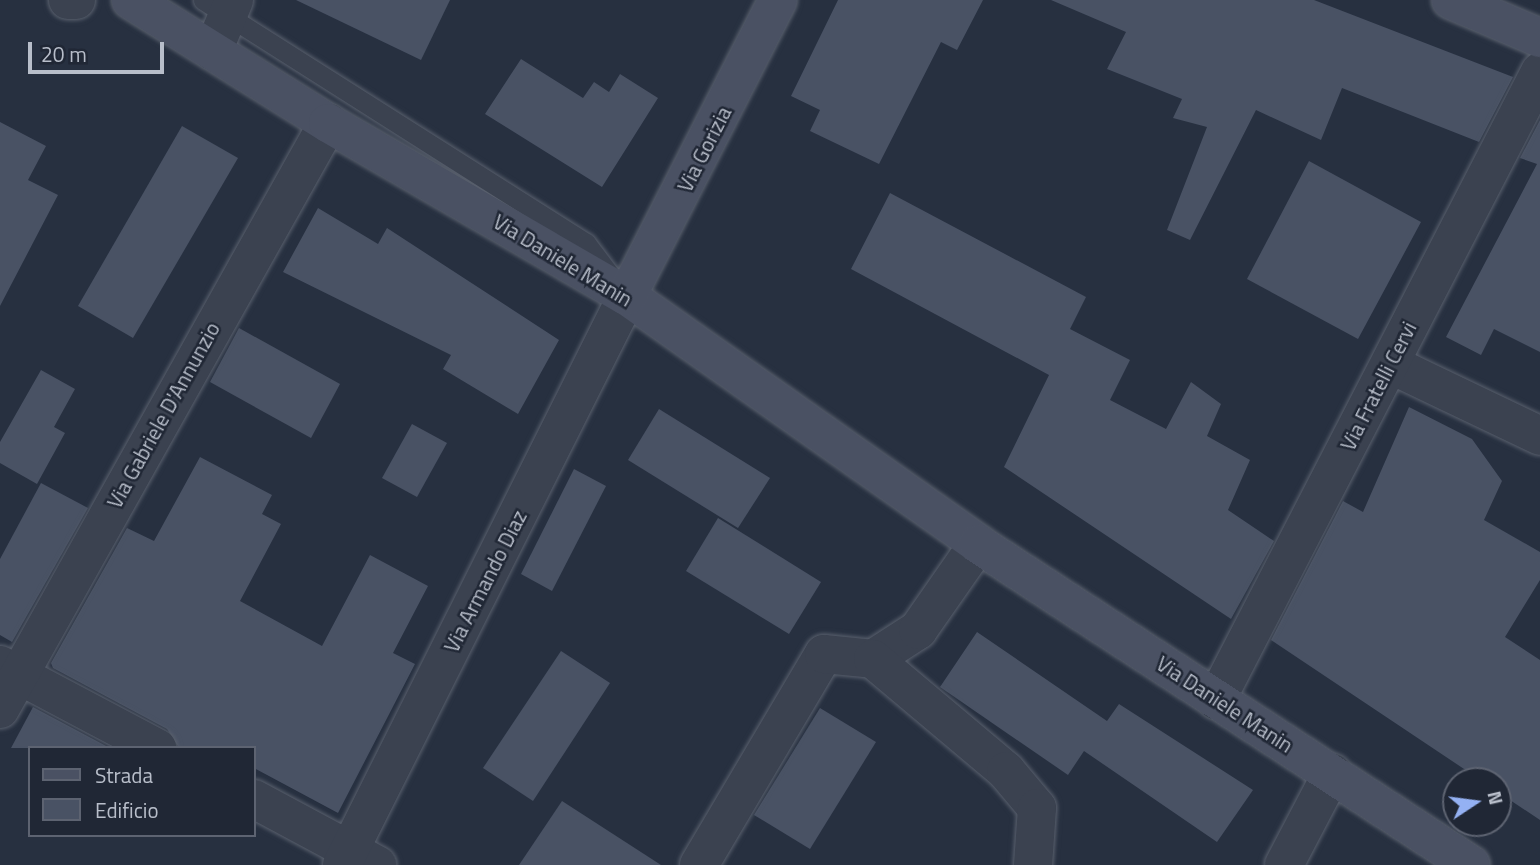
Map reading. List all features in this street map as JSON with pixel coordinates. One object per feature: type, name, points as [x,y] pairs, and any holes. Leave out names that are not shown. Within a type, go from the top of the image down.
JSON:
[{"type":"main road","name":"Via Daniele Manin","points":[[131,0],[328,123],[627,296],[978,544],[1471,865]]},
{"type":"main road","name":"Via Gorizia","points":[[627,296],[778,0]]},
{"type":"main road","points":[[1451,0],[1540,38]]},
{"type":"street","points":[[68,0],[76,0]]},
{"type":"street","points":[[213,51],[222,5]]},
{"type":"street","name":"Via Fratelli Cervi","points":[[1216,700],[1540,72]]},
{"type":"street","name":"Via Gabriele D'Annunzio","points":[[0,709],[9,669],[328,123]]},
{"type":"street","name":"Via Armando Diaz","points":[[356,860],[627,296]]},
{"type":"street","points":[[1390,364],[1540,436]]},
{"type":"street","points":[[873,659],[918,630],[978,544]]},
{"type":"street","points":[[699,865],[824,654],[873,659],[1006,771],[1037,808],[1033,865]]},
{"type":"street","points":[[9,669],[153,746]]},
{"type":"street","points":[[1284,865],[1332,772]]},
{"type":"street","points":[[256,800],[356,860]]},
{"type":"lane","points":[[222,5],[586,243],[627,296]]},
{"type":"building","points":[[296,0],[450,0],[421,60]]},
{"type":"building","points":[[838,0],[983,0],[957,50],[941,42],[879,164],[810,131],[820,110],[791,96]]},
{"type":"building","points":[[1051,0],[1314,0],[1513,77],[1479,142],[1342,88],[1321,140],[1256,110],[1190,240],[1167,230],[1207,127],[1173,118],[1182,99],[1107,69],[1126,32]]},
{"type":"building","points":[[521,59],[583,98],[594,82],[609,92],[620,74],[658,98],[602,187],[485,114]]},
{"type":"building","points":[[1540,120],[1540,352],[1494,329],[1481,355],[1446,337],[1537,164],[1520,158]]},
{"type":"building","points":[[0,122],[46,146],[28,180],[58,195],[0,306]]},
{"type":"building","points":[[182,126],[238,158],[133,338],[78,306]]},
{"type":"building","points":[[1309,161],[1421,222],[1358,339],[1247,279]]},
{"type":"building","points":[[890,193],[1086,297],[1070,329],[1130,360],[1110,400],[1166,429],[1191,382],[1221,404],[1207,436],[1250,460],[1228,510],[1274,541],[1231,619],[1004,467],[1049,375],[851,269]]},
{"type":"building","points":[[318,208],[378,244],[387,228],[559,340],[518,414],[443,369],[451,355],[283,272]]},
{"type":"building","points":[[239,328],[340,384],[311,438],[210,382]]},
{"type":"building","points":[[41,370],[75,389],[54,427],[65,433],[37,484],[0,463],[0,442]]},
{"type":"building","points":[[1409,407],[1472,439],[1502,481],[1484,520],[1540,552],[1540,580],[1505,637],[1540,660],[1540,820],[1512,801],[1512,767],[1461,767],[1271,640],[1343,501],[1363,512]]},
{"type":"building","points":[[659,409],[770,478],[738,528],[628,460]]},
{"type":"building","points":[[412,424],[447,443],[417,497],[382,478]]},
{"type":"building","points":[[200,457],[272,495],[262,514],[281,524],[240,601],[322,646],[370,555],[428,586],[393,653],[415,664],[338,813],[256,769],[256,746],[178,746],[167,729],[53,668],[51,663],[127,528],[154,541]]},
{"type":"building","points":[[574,469],[606,486],[552,591],[521,574]]},
{"type":"building","points":[[41,483],[88,508],[12,642],[0,635],[0,559]]},
{"type":"building","points":[[718,518],[821,582],[789,634],[686,571]]},
{"type":"building","points":[[977,632],[1107,721],[1119,704],[1253,790],[1217,842],[1084,751],[1068,775],[940,687]]},
{"type":"building","points":[[561,651],[610,683],[533,801],[483,768]]},
{"type":"building","points":[[33,707],[106,746],[28,746],[11,748]]},
{"type":"building","points":[[820,708],[876,742],[810,849],[754,815]]},
{"type":"building","points":[[562,801],[661,865],[519,865]]}]
